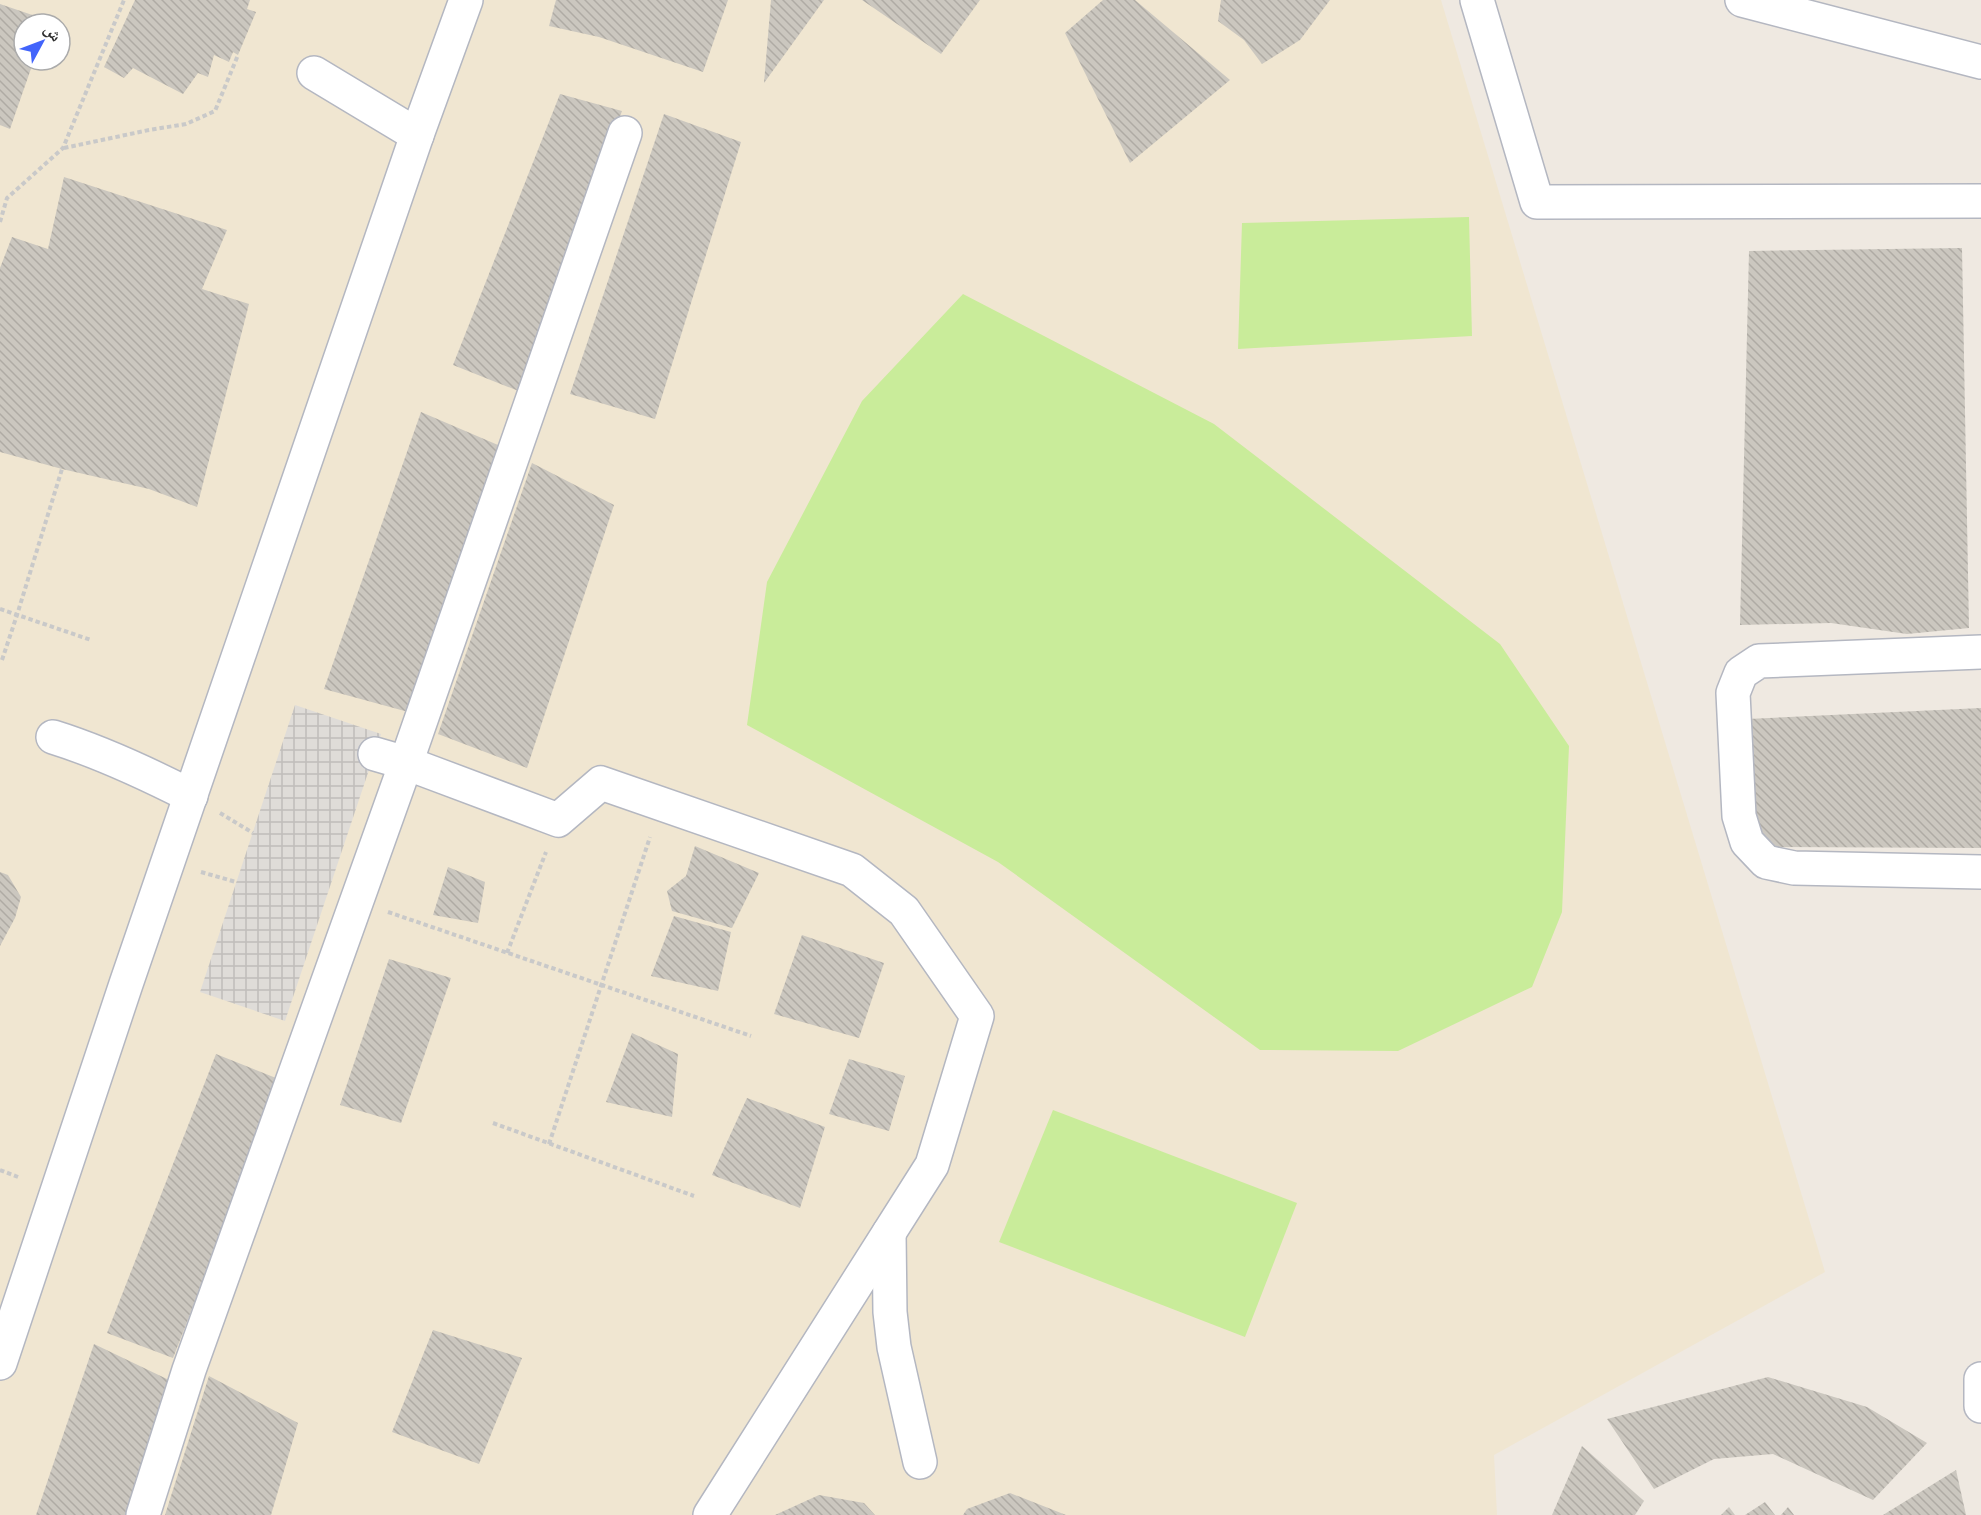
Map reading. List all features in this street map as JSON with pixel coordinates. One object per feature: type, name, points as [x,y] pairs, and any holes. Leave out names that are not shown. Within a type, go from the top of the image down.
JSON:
[{"type":"street","points":[[0,1363],[122,996],[417,135],[466,0]]},
{"type":"street","points":[[1477,0],[1537,202],[1981,201]]},
{"type":"street","points":[[1742,0],[1981,62]]},
{"type":"street","points":[[314,74],[417,135]]},
{"type":"street","points":[[144,1515],[189,1370],[406,763],[625,133]]},
{"type":"street","points":[[1981,652],[1780,658],[1759,661],[1742,673],[1733,693],[1739,816],[1747,842],[1767,862],[1794,868],[1981,872]]},
{"type":"street","points":[[53,737],[101,753],[192,796]]},
{"type":"street","points":[[375,754],[406,763],[558,820],[601,783],[852,870],[904,911],[977,1017],[932,1166],[710,1515]]},
{"type":"street","points":[[889,1233],[890,1312],[893,1335],[920,1462]]},
{"type":"street","points":[[1981,1379],[1981,1406]]},
{"type":"path","points":[[0,222],[7,198],[63,148],[124,0]]},
{"type":"path","points":[[63,148],[186,124],[215,111],[238,55]]},
{"type":"path","points":[[0,196],[7,198]]},
{"type":"path","points":[[2,660],[62,469]]},
{"type":"path","points":[[0,609],[91,640]]},
{"type":"path","points":[[549,1144],[661,803]]},
{"type":"path","points":[[507,953],[558,820]]},
{"type":"path","points":[[357,902],[751,1036]]},
{"type":"path","points":[[493,1123],[694,1196]]},
{"type":"path","points":[[0,1170],[18,1177]]},
{"type":"shaded area","points":[[0,0],[1441,0],[1825,1272],[1494,1455],[1497,1515],[0,1515]]},
{"type":"shaded area","points":[[295,705],[381,734],[285,1021],[200,992]]},
{"type":"green space","points":[[1469,217],[1472,336],[1238,349],[1242,223]]},
{"type":"green space","points":[[963,294],[1214,424],[1500,644],[1569,746],[1562,912],[1532,987],[1398,1051],[1260,1050],[998,862],[747,725],[767,582],[862,401]]},
{"type":"green space","points":[[1053,1110],[1297,1203],[1245,1337],[999,1242]]},
{"type":"building","points":[[135,0],[250,0],[247,9],[256,12],[238,55],[233,52],[229,62],[214,55],[208,77],[198,73],[183,94],[133,68],[124,78],[104,67]]},
{"type":"building","points":[[556,0],[728,0],[703,72],[599,37],[549,26]]},
{"type":"building","points":[[771,0],[824,0],[764,83]]},
{"type":"building","points":[[862,0],[980,0],[941,54]]},
{"type":"building","points":[[1103,0],[1135,0],[1230,80],[1130,163],[1065,33]]},
{"type":"building","points":[[1221,0],[1330,0],[1300,40],[1262,64],[1244,40],[1218,21]]},
{"type":"building","points":[[0,4],[24,12],[12,12],[12,72],[30,72],[10,129],[0,125]]},
{"type":"building","points":[[560,94],[622,111],[521,392],[453,365]]},
{"type":"building","points":[[664,114],[741,142],[655,419],[570,394]]},
{"type":"building","points":[[64,177],[227,230],[202,289],[249,304],[197,507],[149,489],[0,452],[0,268],[12,237],[48,249]]},
{"type":"building","points":[[1962,248],[1969,628],[1907,634],[1831,623],[1740,625],[1749,251]]},
{"type":"building","points":[[421,412],[505,448],[412,713],[324,689]]},
{"type":"building","points":[[532,463],[614,505],[527,768],[438,734]]},
{"type":"building","points":[[1981,708],[1981,848],[1771,847],[1736,843],[1726,720]]},
{"type":"building","points":[[695,846],[759,873],[732,928],[672,911],[667,891],[686,876]]},
{"type":"building","points":[[448,867],[485,882],[478,923],[433,915]]},
{"type":"building","points":[[0,872],[8,875],[21,897],[15,918],[0,946]]},
{"type":"building","points":[[674,916],[731,932],[718,991],[651,976]]},
{"type":"building","points":[[802,935],[884,963],[859,1038],[774,1014]]},
{"type":"building","points":[[389,959],[451,978],[401,1123],[340,1105]]},
{"type":"building","points":[[632,1033],[678,1054],[672,1117],[606,1102]]},
{"type":"building","points":[[216,1054],[281,1080],[173,1358],[107,1333]]},
{"type":"building","points":[[849,1059],[905,1076],[889,1131],[829,1114]]},
{"type":"building","points":[[747,1098],[825,1127],[800,1208],[712,1175]]},
{"type":"building","points":[[433,1330],[522,1358],[479,1464],[392,1432]]},
{"type":"building","points":[[94,1344],[169,1380],[126,1515],[36,1515]]},
{"type":"building","points":[[209,1376],[298,1423],[271,1515],[165,1515]]},
{"type":"building","points":[[1768,1377],[1867,1407],[1927,1443],[1873,1500],[1773,1454],[1714,1459],[1654,1489],[1607,1419]]},
{"type":"building","points":[[1582,1446],[1644,1501],[1635,1515],[1552,1515]]},
{"type":"building","points":[[1956,1470],[1966,1515],[1883,1515]]},
{"type":"building","points":[[1010,1493],[1066,1515],[963,1515],[967,1509]]},
{"type":"building","points":[[819,1495],[864,1503],[875,1515],[775,1515]]},
{"type":"building","points":[[1765,1502],[1775,1515],[1745,1515]]},
{"type":"building","points":[[1729,1507],[1735,1515],[1721,1515]]},
{"type":"building","points":[[1788,1507],[1794,1515],[1781,1515]]}]
